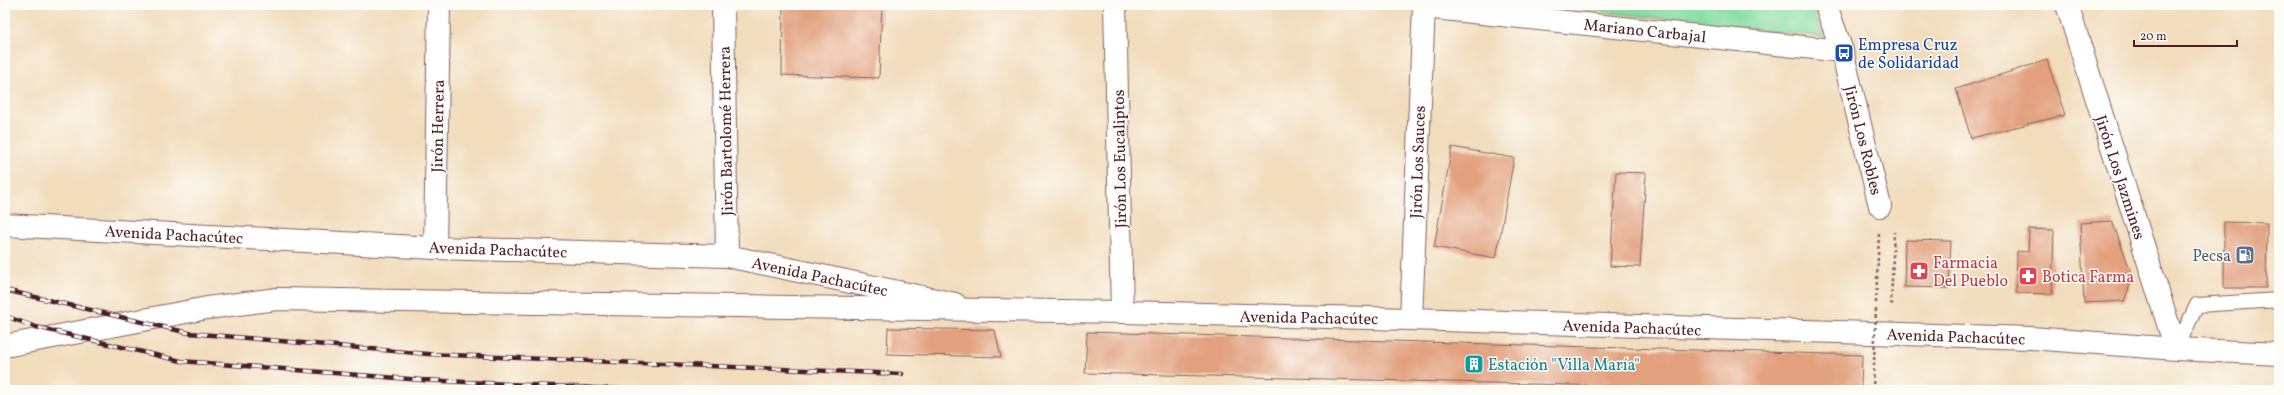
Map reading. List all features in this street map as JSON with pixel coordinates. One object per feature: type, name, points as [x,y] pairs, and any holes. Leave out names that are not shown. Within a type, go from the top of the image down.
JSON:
[{"type":"street","name":"Jirón Herrera","points":[[435,248],[439,5]]},
{"type":"street","name":"Jirón Bartolomé Herrera","points":[[723,5],[727,256]]},
{"type":"street","name":"Jirón Los Eucaliptos","points":[[1115,5],[1122,312]]},
{"type":"street","name":"Jirón Los Robles","points":[[1826,5],[1842,51],[1880,206]]},
{"type":"street","name":"Jirón Los Jazmines","points":[[2067,5],[2176,349]]},
{"type":"street","name":"Mariano Carbajal","points":[[1424,6],[1842,51]]},
{"type":"street","name":"Jirón Los Sauces","points":[[1411,319],[1424,6]]},
{"type":"street","name":"Avenida Pachacútec","points":[[5,225],[435,248],[727,256],[985,310]]},
{"type":"street","name":"Avenida Pachacútec","points":[[5,346],[208,308],[277,300],[1122,312],[1411,319],[2031,338],[2176,349],[2279,354]]},
{"type":"lane","points":[[2176,349],[2197,305],[2279,300]]},
{"type":"path","points":[[1880,206],[1894,220],[1891,304],[1899,304]]},
{"type":"path","points":[[1873,390],[1880,206]]},
{"type":"green space","points":[[1544,5],[1811,5],[1823,37]]},
{"type":"building","points":[[783,5],[882,5],[879,78],[782,75]]},
{"type":"building","points":[[2047,60],[2065,115],[1971,138],[1956,89]]},
{"type":"building","points":[[1452,147],[1514,158],[1496,258],[1434,247]]},
{"type":"building","points":[[1616,172],[1646,173],[1640,267],[1610,266]]},
{"type":"building","points":[[2112,221],[2133,277],[2124,301],[2084,303],[2080,223]]},
{"type":"building","name":"Pecsa","points":[[2224,222],[2267,223],[2266,288],[2224,288]]},
{"type":"building","points":[[2029,229],[2054,230],[2052,294],[2016,293],[2017,251],[2028,252]]},
{"type":"building","points":[[1905,240],[1951,241],[1949,288],[1904,287]]},
{"type":"building","points":[[888,328],[995,330],[1001,357],[887,354]]},
{"type":"building","name":"Estación \"Villa María\"","points":[[1087,332],[1862,355],[1861,390],[1691,390],[1691,388],[1085,373]]},
{"type":"railway","points":[[5,290],[189,333],[428,354],[902,374]]},
{"type":"railway","points":[[5,316],[36,327],[181,361],[422,380],[639,390]]},
{"type":"place","name":"Empresa Cruz de Solidaridad","points":[[1844,53]]},
{"type":"place","name":"Pecsa","points":[[2245,255]]},
{"type":"place","name":"Farmacia Del Pueblo","points":[[1919,271]]},
{"type":"place","name":"Botica Farma","points":[[2028,276]]},
{"type":"place","name":"Estación \"Villa María\"","points":[[1474,364]]}]
